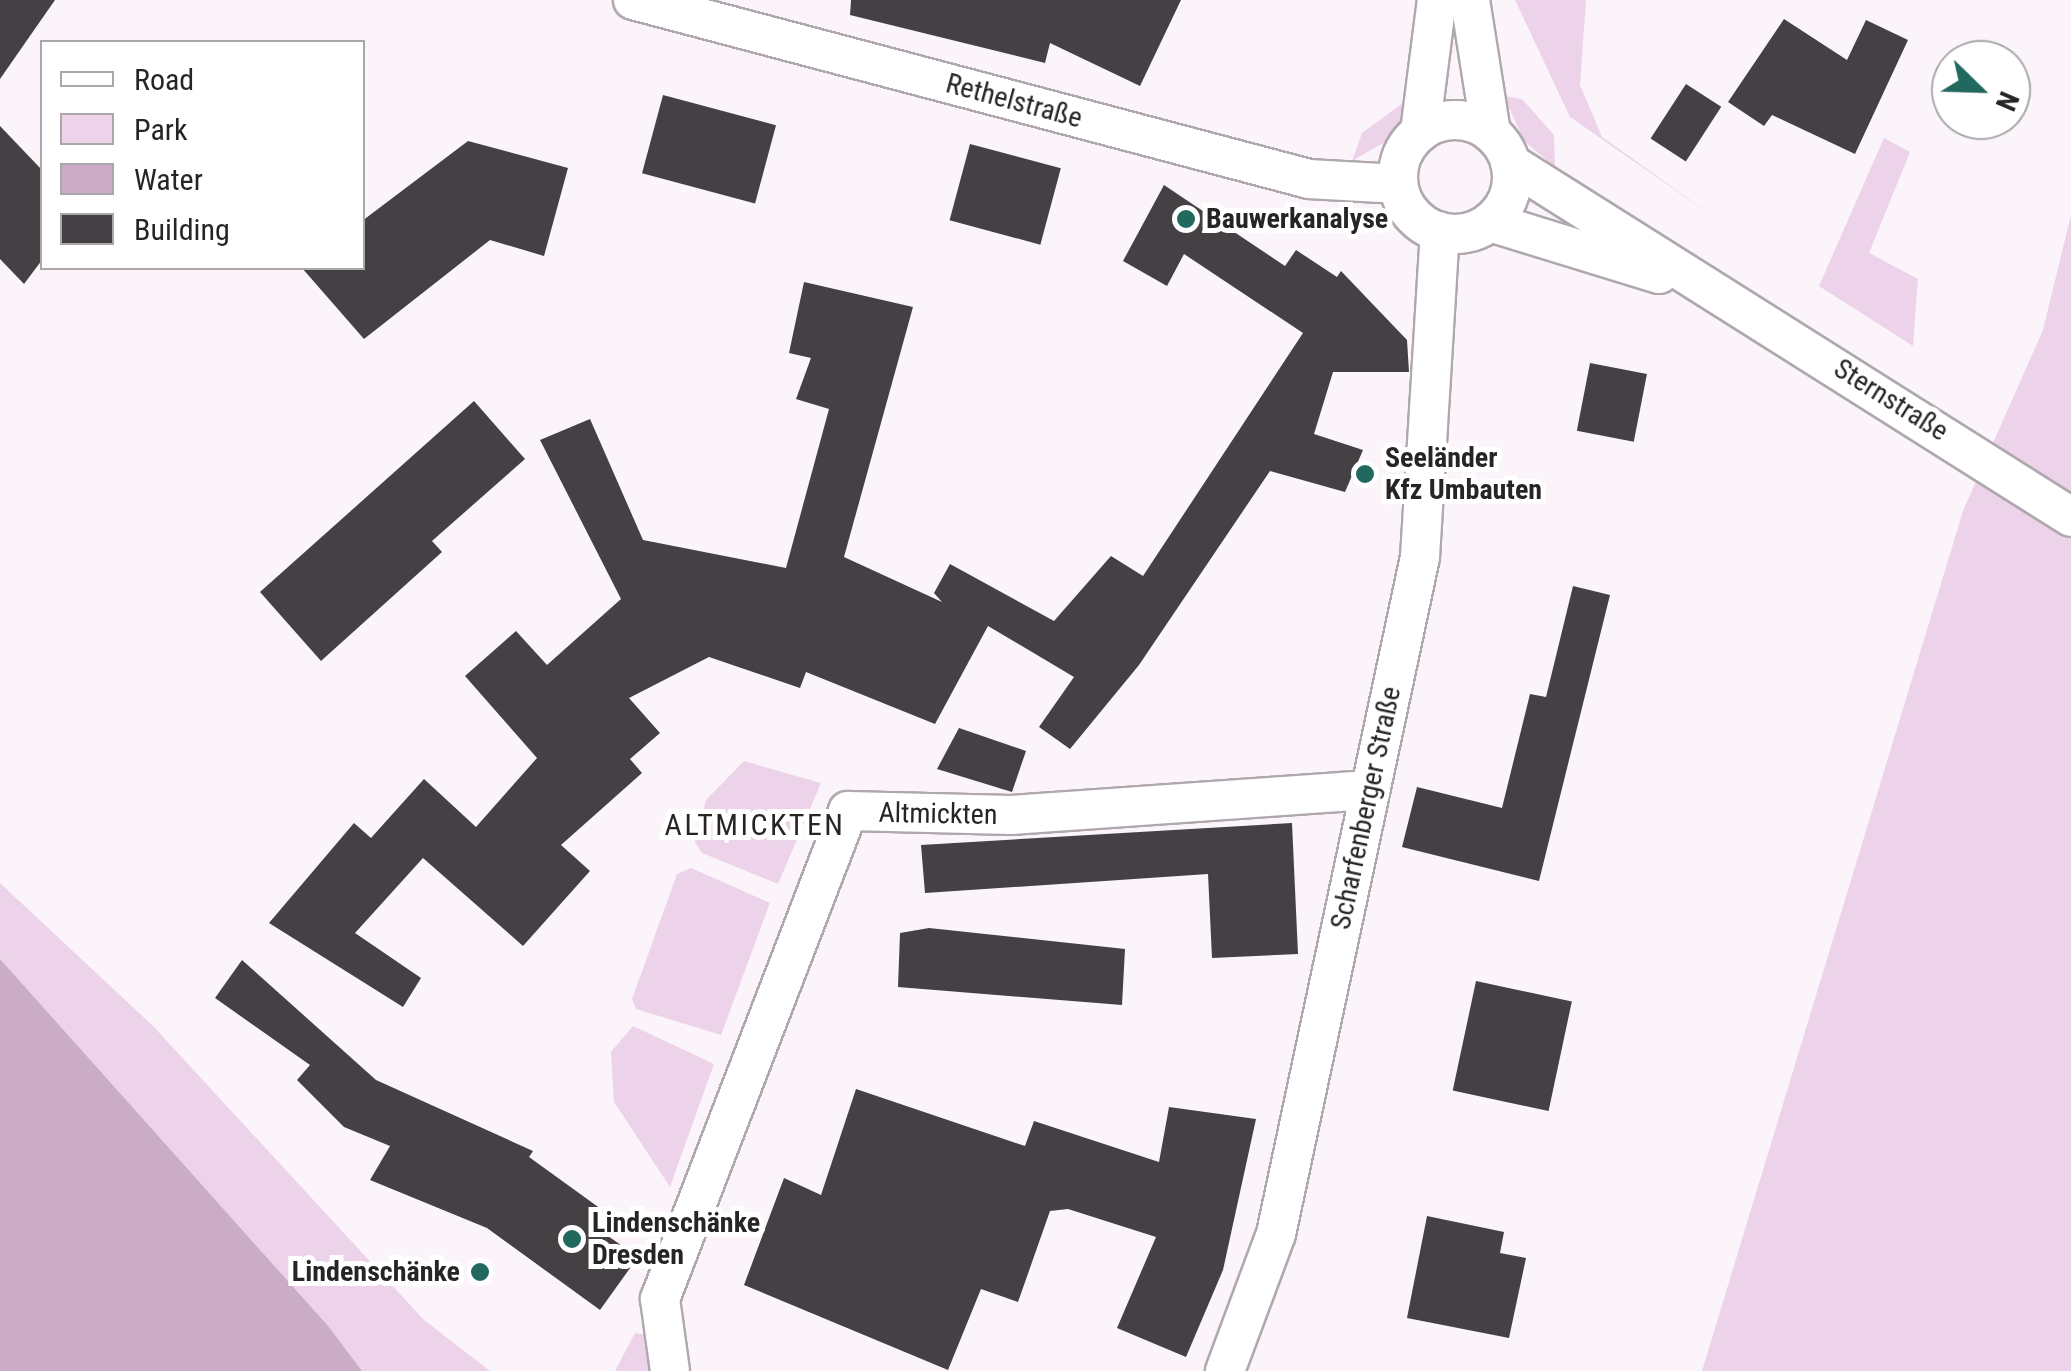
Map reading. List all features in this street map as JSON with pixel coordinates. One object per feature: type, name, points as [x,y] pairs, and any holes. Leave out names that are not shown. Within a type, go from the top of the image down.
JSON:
[{"type":"street","name":"Rethelstraße","points":[[633,0],[1308,179],[1398,184]]},
{"type":"street","points":[[1437,0],[1420,132],[1398,184],[1411,214],[1440,232],[1490,222],[1509,196],[1470,0]]},
{"type":"street","points":[[1420,132],[1456,120],[1501,148]]},
{"type":"street","name":"Sternstraße","points":[[1501,148],[1706,289],[1950,437],[2071,517]]},
{"type":"street","name":"Sternstraße","points":[[1490,222],[1706,289]]},
{"type":"street","name":"Scharfenberger Straße","points":[[1224,1371],[1276,1234],[1420,558],[1440,232]]},
{"type":"street","name":"Altmickten","points":[[670,1371],[660,1299],[848,812],[1012,815],[1370,790]]},
{"type":"green space","points":[[1515,0],[1586,0],[1580,85],[1602,137],[1720,221],[1570,117]]},
{"type":"green space","points":[[1504,96],[1522,99],[1554,135],[1555,167],[1524,141]]},
{"type":"green space","points":[[1411,97],[1397,135],[1352,161],[1362,133]]},
{"type":"green space","points":[[1884,138],[1910,152],[1869,253],[1918,279],[1913,346],[1819,286]]},
{"type":"green space","points":[[2071,215],[2071,1371],[1702,1371],[1963,511],[2043,330]]},
{"type":"green space","points":[[744,761],[821,783],[778,884],[702,853],[695,842],[706,800]]},
{"type":"green space","points":[[691,868],[770,903],[721,1035],[636,1009],[632,999],[677,874]]},
{"type":"green space","points":[[0,883],[153,1026],[424,1320],[490,1371],[362,1371],[0,959]]},
{"type":"green space","points":[[633,1026],[714,1064],[670,1187],[614,1102],[611,1052]]},
{"type":"green space","points":[[635,1333],[645,1335],[653,1371],[615,1371]]},
{"type":"water","points":[[0,959],[328,1326],[362,1371],[0,1371]]},
{"type":"building","points":[[0,0],[55,0],[0,79]]},
{"type":"building","points":[[851,0],[1181,0],[1140,86],[1050,43],[1045,63],[850,15]]},
{"type":"building","points":[[1784,19],[1847,60],[1866,20],[1908,40],[1855,154],[1772,115],[1764,126],[1728,102]]},
{"type":"building","points":[[1686,84],[1721,107],[1686,161],[1651,139]]},
{"type":"building","points":[[663,95],[776,125],[755,204],[642,173]]},
{"type":"building","points":[[0,126],[40,168],[40,263],[24,284],[0,259]]},
{"type":"building","points":[[468,141],[568,168],[544,256],[490,240],[364,339],[304,270],[365,270],[365,219]]},
{"type":"building","points":[[970,144],[1061,168],[1040,245],[950,220]]},
{"type":"building","points":[[1164,185],[1285,266],[1296,250],[1337,277],[1341,271],[1407,340],[1409,372],[1333,372],[1314,434],[1363,450],[1345,492],[1270,471],[1139,665],[1070,749],[1039,727],[1074,677],[988,626],[935,724],[806,672],[800,688],[709,657],[629,698],[660,733],[630,759],[642,773],[561,845],[590,871],[523,946],[423,858],[355,933],[421,978],[403,1007],[269,923],[354,823],[371,838],[424,779],[476,827],[537,758],[465,676],[516,631],[547,665],[621,599],[540,440],[590,419],[643,540],[786,568],[829,409],[796,399],[811,358],[789,353],[804,282],[913,307],[844,557],[942,602],[934,593],[950,564],[1054,621],[1111,556],[1143,576],[1303,333],[1184,254],[1167,286],[1123,261]]},
{"type":"building","points":[[1590,363],[1647,374],[1634,442],[1577,431]]},
{"type":"building","points":[[474,401],[525,459],[432,541],[442,552],[321,661],[260,592]]},
{"type":"building","points":[[1573,586],[1610,595],[1539,881],[1402,847],[1417,787],[1502,808],[1530,694],[1546,697]]},
{"type":"building","points":[[959,728],[1026,751],[1012,792],[937,769]]},
{"type":"building","points":[[1292,823],[1298,954],[1212,958],[1208,874],[925,893],[921,845]]},
{"type":"building","points":[[929,928],[1125,949],[1122,1005],[898,987],[900,933]]},
{"type":"building","points":[[242,960],[376,1080],[533,1151],[529,1157],[619,1222],[608,1236],[638,1257],[600,1310],[487,1228],[370,1180],[390,1146],[344,1127],[297,1080],[310,1065],[215,998]]},
{"type":"building","points":[[1476,981],[1572,1001],[1549,1111],[1453,1091]]},
{"type":"building","points":[[856,1089],[1025,1146],[1034,1121],[1159,1162],[1169,1107],[1256,1119],[1223,1270],[1186,1357],[1117,1328],[1156,1237],[1068,1209],[1050,1211],[1018,1302],[981,1289],[948,1370],[744,1285],[784,1178],[821,1195]]},
{"type":"building","points":[[1427,1216],[1504,1232],[1500,1253],[1526,1258],[1509,1338],[1407,1318]]},
{"type":"place","name":"Bauwerkanalyse","points":[[1186,219]]},
{"type":"place","name":"Seeländer Kfz Umbauten","points":[[1365,474]]},
{"type":"place","name":"Lindenschänke Dresden","points":[[572,1239]]},
{"type":"place","name":"Lindenschänke","points":[[480,1272]]},
{"type":"district","name":"ALTMICKTEN","points":[[755,825]]}]
